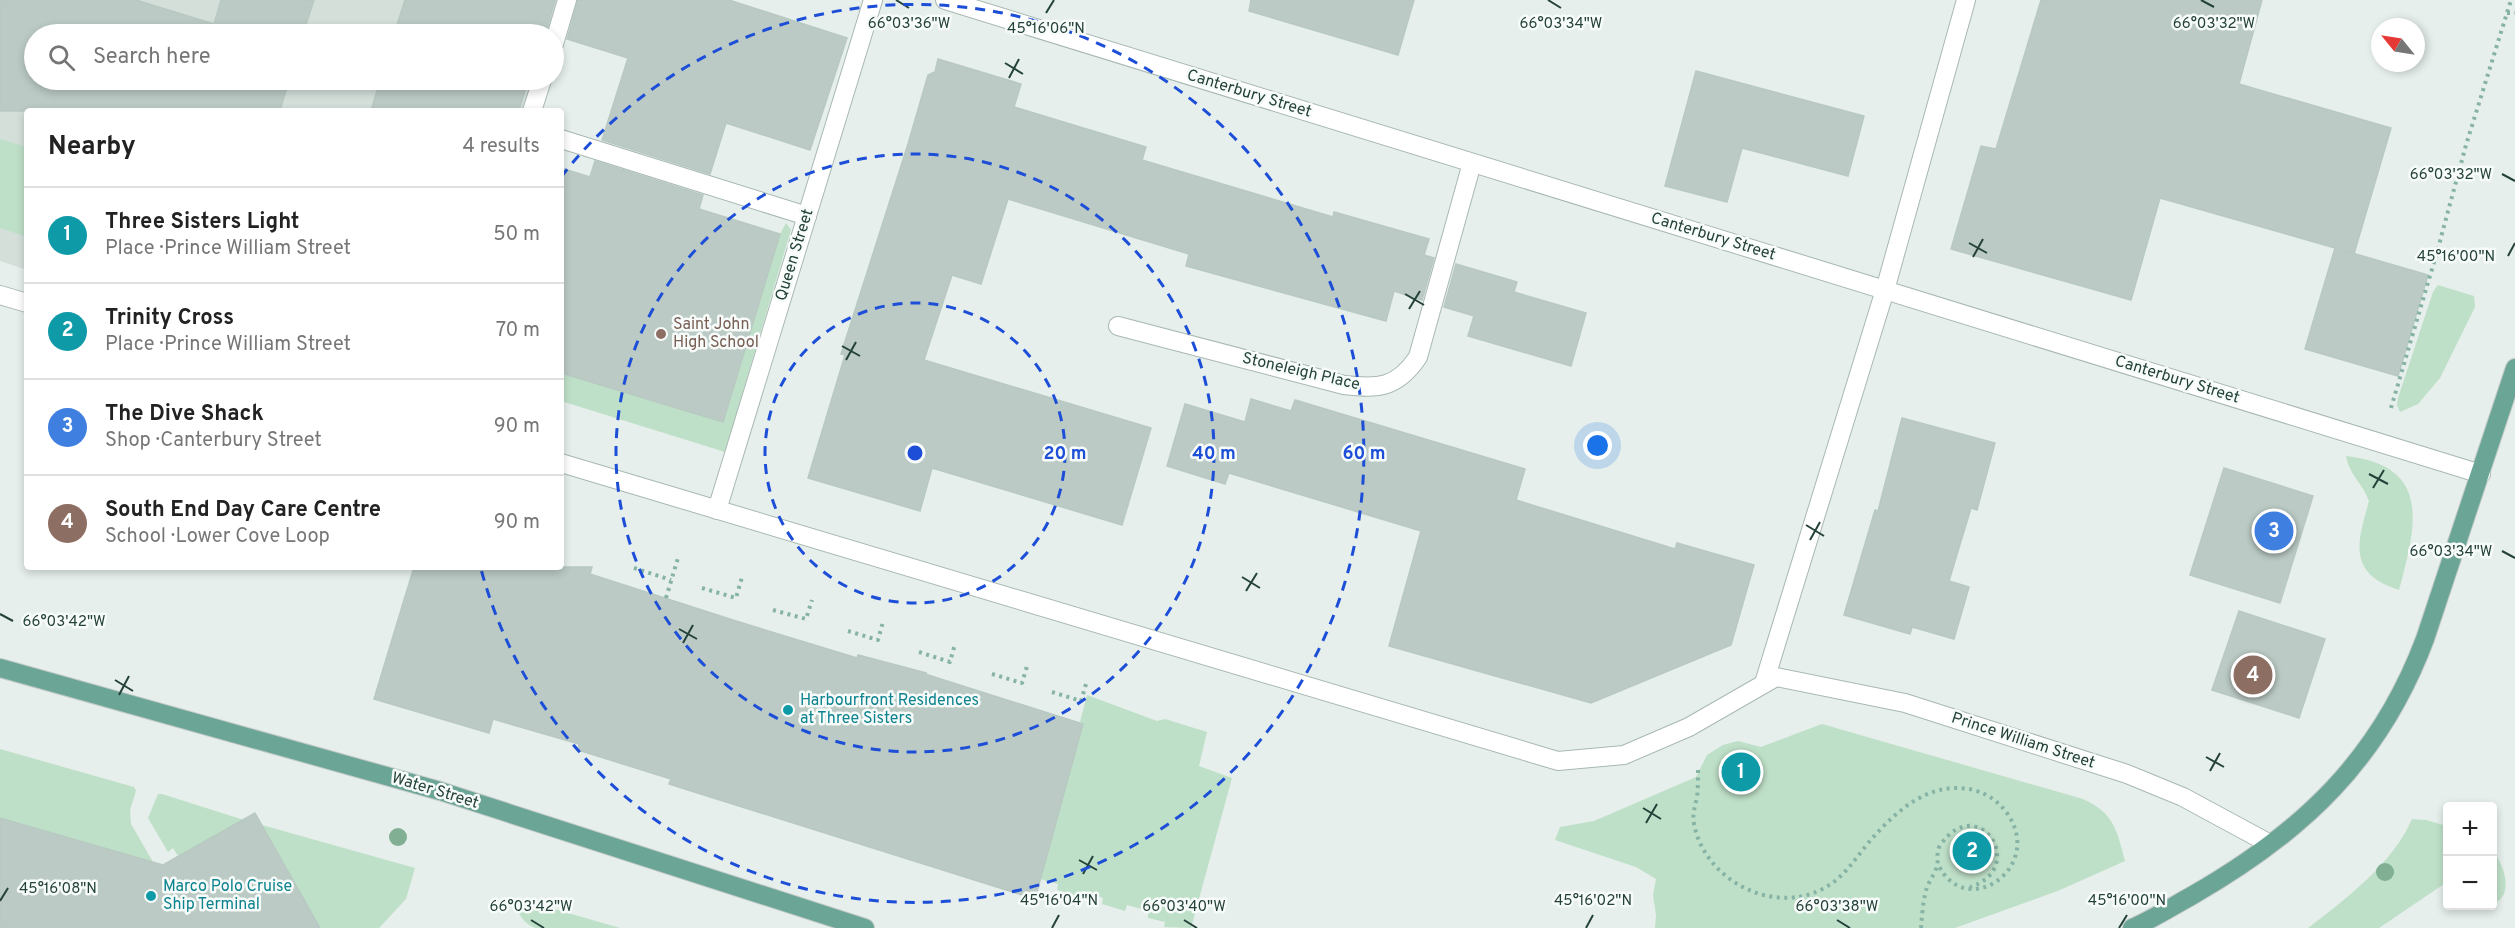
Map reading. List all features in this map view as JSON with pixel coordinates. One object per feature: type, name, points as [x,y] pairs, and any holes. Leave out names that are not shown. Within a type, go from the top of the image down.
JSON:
[{"type":"main road","points":[[2133,928],[2219,880],[2270,844],[2316,806],[2348,774],[2386,722],[2418,658],[2515,368]]},
{"type":"main road","name":"Water Street","points":[[0,668],[440,791],[865,928]]},
{"type":"street","points":[[560,24],[567,0]]},
{"type":"street","name":"Queen Street","points":[[717,510],[873,0]]},
{"type":"street","name":"Canterbury Street","points":[[945,0],[2481,474]]},
{"type":"street","points":[[564,464],[1558,761],[1624,755],[1689,726],[1764,683],[1885,290],[1966,0]]},
{"type":"street","points":[[533,108],[539,90]]},
{"type":"street","points":[[564,140],[807,216]]},
{"type":"street","name":"Stoneleigh Place","points":[[1118,326],[1344,385],[1372,388],[1395,381],[1408,372],[1418,357],[1472,163]]},
{"type":"street","points":[[0,295],[24,302]]},
{"type":"street","name":"Prince William Street","points":[[1764,683],[1776,677],[1905,703],[1949,717],[2127,774],[2183,797],[2270,844]]},
{"type":"path","points":[[2381,443],[2466,145],[2511,0]]},
{"type":"path","points":[[2507,12],[2515,13]]},
{"type":"path","points":[[666,598],[678,558]]},
{"type":"path","points":[[634,568],[671,580]]},
{"type":"path","points":[[702,588],[736,598],[742,578]]},
{"type":"path","points":[[773,610],[806,619],[812,600]]},
{"type":"path","points":[[848,631],[878,640],[883,622]]},
{"type":"path","points":[[919,652],[950,662],[955,644]]},
{"type":"path","points":[[992,674],[1022,683],[1027,666]]},
{"type":"path","points":[[1052,692],[1081,701],[1086,684]]},
{"type":"path","points":[[1698,770],[1697,799],[1693,810],[1694,824],[1702,844],[1717,866],[1734,883],[1746,891],[1769,897],[1796,897],[1833,883],[1843,875],[1898,812],[1922,796],[1935,790],[1953,788],[1985,793],[2009,817],[2018,840],[2017,851],[2007,872],[1994,885],[1966,888],[1944,877],[1938,864],[1937,853],[1940,845],[1950,835],[1972,826],[1986,831],[1997,848],[1996,863],[1986,879],[1966,888]]},
{"type":"path","points":[[1921,928],[1925,896],[1938,864]]},
{"type":"shaded area","points":[[0,0],[565,0],[557,24],[24,24],[24,90],[537,90],[531,108],[24,108],[24,269],[0,261]]},
{"type":"green space","points":[[0,139],[24,146],[24,236],[0,228]]},
{"type":"green space","points":[[786,223],[791,230],[725,452],[564,402],[564,374],[723,422],[780,234]]},
{"type":"green space","points":[[2438,285],[2474,296],[2475,307],[2440,378],[2418,404],[2400,412],[2397,405],[2398,398],[2433,292]]},
{"type":"green space","points":[[2346,456],[2374,462],[2393,472],[2405,486],[2412,503],[2413,522],[2410,543],[2399,590],[2370,575],[2363,565],[2360,542],[2369,501],[2350,468]]},
{"type":"green space","points":[[1087,695],[1157,721],[1165,719],[1207,732],[1199,766],[1232,778],[1191,928],[1164,927],[1165,922],[1148,918],[1148,911],[1127,905],[1125,911],[1102,904],[1103,898],[1083,891],[1080,897],[1057,890],[1058,884],[1040,879],[1083,724],[1080,722]]},
{"type":"green space","points":[[1822,724],[2083,799],[2102,810],[2113,824],[2125,861],[2060,890],[1955,928],[1655,928],[1653,895],[1656,879],[1636,867],[1555,840],[1560,827],[1594,821],[1696,777],[1707,755],[1723,745],[1738,741],[1761,747]]},
{"type":"green space","points":[[0,749],[134,787],[136,791],[130,810],[131,824],[153,862],[0,818]]},
{"type":"green space","points":[[158,794],[244,820],[178,856],[173,848],[168,852],[148,818]]},
{"type":"green space","points":[[2412,819],[2443,825],[2443,885],[2379,928],[2308,928],[2367,879],[2404,835]]},
{"type":"green space","points":[[262,825],[415,868],[406,899],[379,928],[319,928]]},
{"type":"green space","points":[[2497,858],[2504,872],[2506,887],[2497,902]]},
{"type":"green space","points":[[520,899],[620,928],[535,928],[521,916],[518,908]]},
{"type":"building","points":[[0,0],[136,0],[214,24],[24,24],[24,90],[286,90],[281,108],[24,108],[24,111],[0,111]]},
{"type":"building","points":[[221,0],[314,0],[306,24],[214,24]]},
{"type":"building","points":[[405,0],[555,0],[548,24],[397,24]]},
{"type":"building","points":[[578,0],[729,0],[847,38],[810,150],[726,123],[710,174],[602,140],[628,58],[567,39]]},
{"type":"building","points":[[1251,0],[1414,0],[1398,55],[1249,11]]},
{"type":"building","points":[[2041,0],[2262,0],[2239,84],[2391,128],[2354,254],[2428,275],[2398,376],[2305,349],[2335,248],[2160,198],[2131,300],[1951,249],[1981,146],[1996,149]]},
{"type":"building","points":[[938,59],[1021,84],[1014,107],[1146,147],[1142,160],[1333,217],[1334,212],[1429,239],[1424,255],[1434,258],[1422,300],[1394,291],[1386,321],[1186,266],[1189,254],[1008,199],[981,284],[952,275],[924,360],[1151,428],[1122,525],[932,468],[920,511],[808,478],[845,355],[841,354],[928,75],[935,72]]},
{"type":"building","points":[[1696,71],[1864,116],[1848,176],[1742,148],[1727,202],[1665,186]]},
{"type":"building","points":[[377,90],[525,90],[520,108],[372,108]]},
{"type":"building","name":"Saint John High School","points":[[595,161],[703,195],[699,209],[780,234],[723,422],[564,374],[564,169],[590,177]]},
{"type":"building","points":[[1456,264],[1517,282],[1514,292],[1586,313],[1571,366],[1468,336],[1474,316],[1444,307]]},
{"type":"building","points":[[1251,399],[1291,411],[1295,400],[1525,469],[1516,500],[1675,549],[1677,543],[1754,565],[1731,645],[1591,703],[1389,646],[1421,531],[1229,473],[1225,484],[1167,466],[1185,404],[1245,422]]},
{"type":"building","points":[[1902,418],[1995,443],[1977,510],[1971,508],[1949,581],[1969,587],[1954,639],[1912,627],[1910,634],[1844,615],[1875,510],[1878,511]]},
{"type":"building","points":[[2224,468],[2313,496],[2280,603],[2190,575]]},
{"type":"building","name":"Harbourfront Residences at Three Sisters","points":[[564,567],[592,567],[590,574],[736,621],[857,658],[858,655],[926,673],[1083,724],[1035,899],[669,784],[671,779],[578,750],[579,744],[493,719],[489,733],[374,699],[413,570],[564,570]]},
{"type":"building","points":[[2239,611],[2325,639],[2299,718],[2212,690]]},
{"type":"building","name":"Marco Polo Cruise Ship Terminal","points":[[255,813],[320,928],[0,928],[0,818],[163,865]]},
{"type":"place","name":"Saint John High School","points":[[661,334]]},
{"type":"place","name":"The Dive Shack","points":[[2274,531]]},
{"type":"place","name":"South End Day Care Centre","points":[[2253,675]]},
{"type":"place","name":"Harbourfront Residences at Three Sisters","points":[[788,710]]},
{"type":"place","name":"Three Sisters Light","points":[[1741,772]]},
{"type":"place","name":"Trinity Cross","points":[[1972,851]]},
{"type":"place","name":"Marco Polo Cruise Ship Terminal","points":[[151,896]]}]
